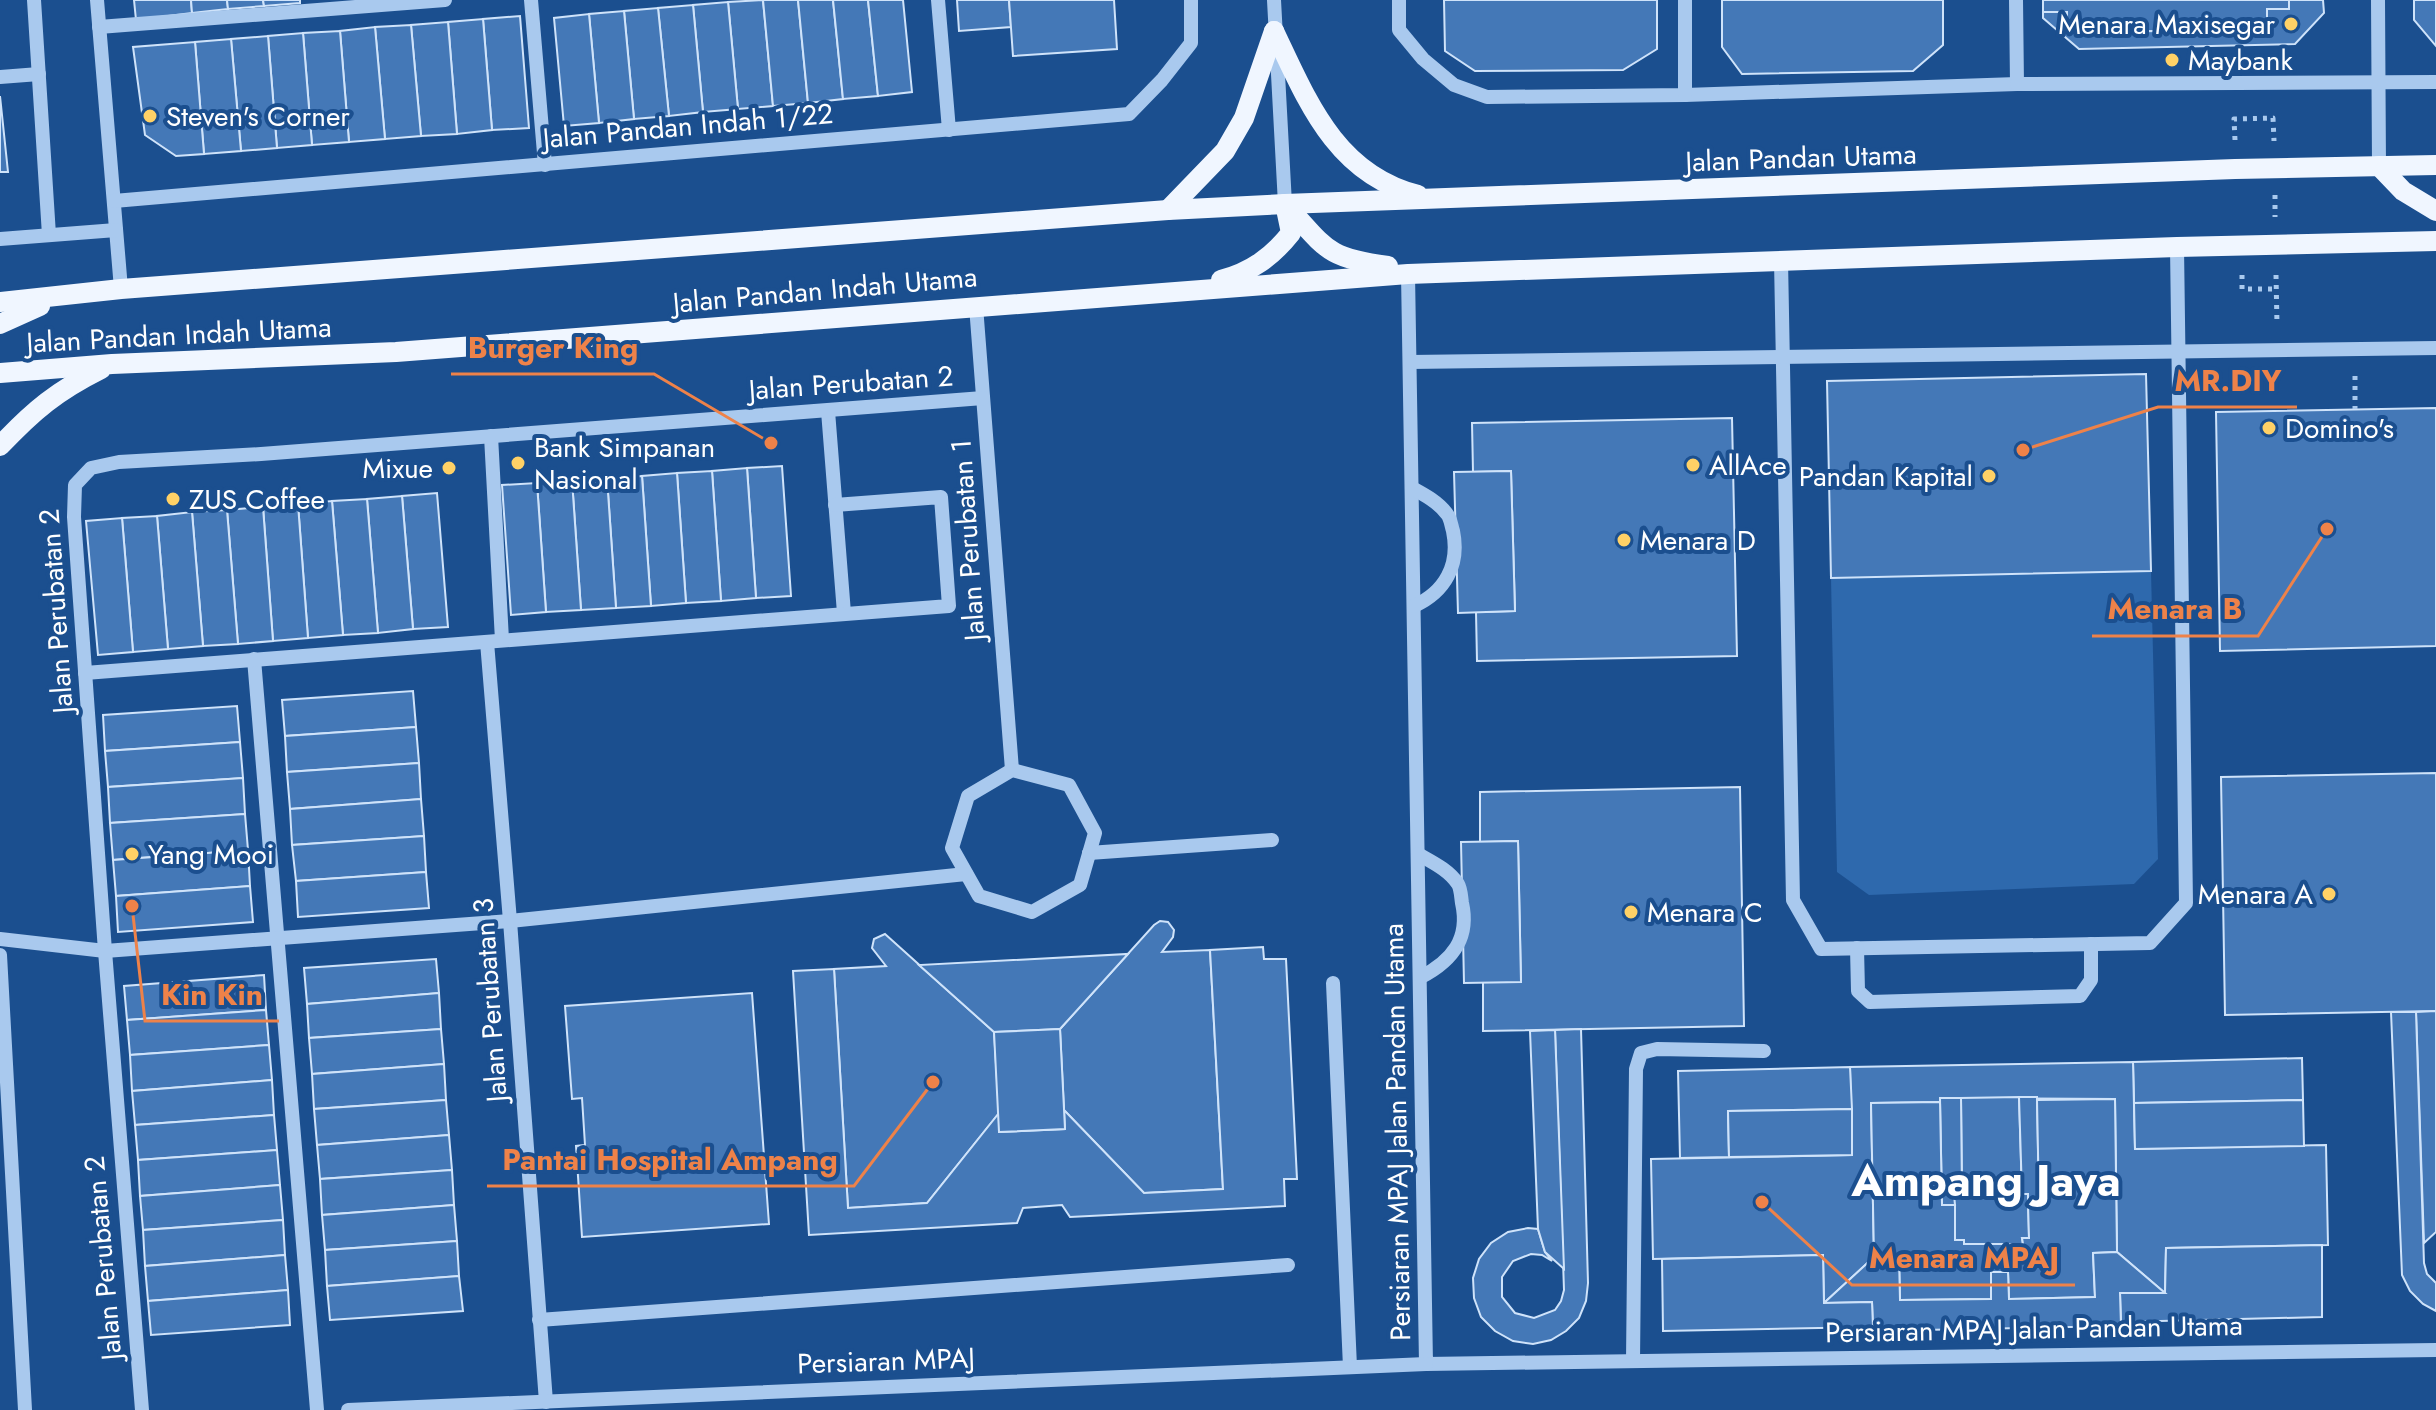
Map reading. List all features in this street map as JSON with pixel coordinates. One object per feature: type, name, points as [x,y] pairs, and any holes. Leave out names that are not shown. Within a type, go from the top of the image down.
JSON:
[{"type":"main road","points":[[1274,31],[1315,116],[1350,158],[1384,183],[1415,194],[1446,199]]},
{"type":"main road","points":[[1168,210],[1225,151],[1244,118],[1274,31]]},
{"type":"main road","name":"Jalan Pandan Utama","points":[[1168,210],[2235,169],[2436,165]]},
{"type":"main road","points":[[2379,166],[2403,191],[2436,211]]},
{"type":"main road","points":[[1285,204],[1320,244],[1336,255],[1353,262],[1444,273]]},
{"type":"main road","points":[[1175,291],[1236,276],[1265,260],[1291,233],[1285,204]]},
{"type":"main road","name":"Jalan Pandan Indah Utama","points":[[0,302],[121,289],[1168,210]]},
{"type":"main road","points":[[1175,291],[1408,274],[2436,241]]},
{"type":"main road","name":"Jalan Pandan Indah Utama","points":[[0,373],[112,364],[396,352],[1175,291]]},
{"type":"main road","points":[[0,324],[66,296]]},
{"type":"main road","points":[[0,446],[41,405],[67,386],[112,364]]},
{"type":"street","points":[[34,0],[49,235]]},
{"type":"street","points":[[97,0],[121,289]]},
{"type":"street","points":[[99,27],[445,0]]},
{"type":"street","points":[[531,0],[545,165]]},
{"type":"street","points":[[938,0],[949,130]]},
{"type":"street","name":"Jalan Pandan Indah 1/22","points":[[114,201],[1129,114],[1162,80],[1191,43],[1191,0]]},
{"type":"street","points":[[1274,0],[1285,204]]},
{"type":"street","points":[[1399,0],[1399,30],[1423,59],[1454,85],[1487,97],[1685,95],[2017,84],[2436,82]]},
{"type":"street","points":[[1685,0],[1685,95]]},
{"type":"street","points":[[2016,0],[2017,84]]},
{"type":"street","points":[[2378,0],[2379,166]]},
{"type":"street","points":[[0,77],[39,74]]},
{"type":"street","points":[[0,239],[116,230]]},
{"type":"street","points":[[1781,260],[1793,900],[1821,949],[2150,943],[2186,903],[2177,247]]},
{"type":"street","name":"Persiaran MPAJ Jalan Pandan Utama","points":[[1408,274],[1426,1364],[2436,1350]]},
{"type":"street","name":"Jalan Perubatan 1","points":[[976,306],[1012,770]]},
{"type":"street","points":[[1410,362],[2436,348]]},
{"type":"street","name":"Jalan Perubatan 2","points":[[142,1410],[105,951],[74,517],[75,485],[91,468],[119,462],[983,398]]},
{"type":"street","points":[[828,411],[844,613]]},
{"type":"street","name":"Jalan Perubatan 3","points":[[491,436],[494,641],[510,921],[546,1402]]},
{"type":"street","points":[[1412,488],[1433,499],[1449,516],[1456,547],[1449,579],[1428,600],[1414,606]]},
{"type":"street","points":[[85,673],[949,606],[941,497],[835,505]]},
{"type":"street","points":[[254,659],[317,1410]]},
{"type":"street","points":[[1012,770],[1069,785],[1095,833],[1080,885],[1032,912],[979,896],[952,848],[968,796],[1012,770]]},
{"type":"street","points":[[1089,853],[1272,840]]},
{"type":"street","points":[[1418,854],[1442,868],[1459,885],[1465,916],[1459,947],[1438,968],[1421,977]]},
{"type":"street","points":[[0,939],[105,951],[510,921],[966,874]]},
{"type":"street","points":[[1857,948],[1858,991],[1870,1002],[2080,996],[2091,980],[2091,944]]},
{"type":"street","points":[[0,955],[25,1410]]},
{"type":"street","points":[[1333,983],[1350,1367]]},
{"type":"street","points":[[1633,1361],[1636,1069],[1641,1053],[1657,1049],[1764,1051]]},
{"type":"street","points":[[539,1320],[1288,1265]]},
{"type":"street","name":"Persiaran MPAJ","points":[[348,1410],[1426,1364]]},
{"type":"path","points":[[2235,169],[2234,119],[2273,118]]},
{"type":"shaded area","points":[[2151,571],[2158,859],[2134,884],[1869,895],[1837,872],[1831,578]]},
{"type":"building","points":[[134,0],[191,0],[192,13],[136,20]]},
{"type":"building","points":[[191,0],[227,0],[228,9],[192,13]]},
{"type":"building","points":[[227,0],[263,0],[264,6],[228,9]]},
{"type":"building","points":[[263,0],[300,0],[300,3],[264,6]]},
{"type":"building","points":[[763,0],[773,106],[738,109],[728,2]]},
{"type":"building","points":[[763,0],[798,0],[808,103],[773,106]]},
{"type":"building","points":[[798,0],[833,0],[843,99],[808,103]]},
{"type":"building","points":[[833,0],[868,0],[878,96],[843,99]]},
{"type":"building","points":[[868,0],[903,0],[912,92],[878,96]]},
{"type":"building","points":[[957,0],[1009,0],[1011,27],[959,31]]},
{"type":"building","points":[[1009,0],[1114,0],[1117,49],[1013,56]]},
{"type":"building","points":[[1444,0],[1657,0],[1657,49],[1623,70],[1475,71],[1445,51]]},
{"type":"building","points":[[1722,0],[1943,0],[1943,45],[1913,71],[1742,74],[1722,47]]},
{"type":"building","points":[[2043,0],[2289,0],[2289,9],[2267,9],[2267,30],[2067,32],[2067,12],[2043,12]]},
{"type":"building","points":[[2043,0],[2289,0],[2289,9],[2267,9],[2267,30],[2067,32],[2067,12],[2043,12]]},
{"type":"building","name":"Menara Maxisegar","points":[[2289,0],[2323,0],[2324,13],[2295,44],[2079,49],[2043,18],[2043,12],[2067,12],[2067,32],[2267,30],[2267,9],[2289,9]]},
{"type":"building","points":[[2414,0],[2436,0],[2436,46],[2414,20]]},
{"type":"building","points":[[728,2],[738,109],[703,112],[693,5]]},
{"type":"building","points":[[693,5],[703,112],[669,116],[658,8]]},
{"type":"building","points":[[658,8],[669,116],[634,119],[624,11]]},
{"type":"building","points":[[624,11],[634,119],[599,123],[589,14]]},
{"type":"building","points":[[589,14],[599,123],[564,126],[554,18]]},
{"type":"building","points":[[520,16],[529,128],[492,130],[483,19]]},
{"type":"building","points":[[483,19],[492,130],[457,134],[448,22]]},
{"type":"building","points":[[448,22],[457,134],[421,136],[411,25]]},
{"type":"building","points":[[411,25],[421,136],[385,139],[375,27]]},
{"type":"building","points":[[375,27],[385,139],[349,142],[340,31]]},
{"type":"building","points":[[340,31],[349,142],[312,145],[303,33]]},
{"type":"building","points":[[303,33],[312,145],[277,148],[268,36]]},
{"type":"building","points":[[268,36],[277,148],[241,151],[231,39]]},
{"type":"building","points":[[231,39],[241,151],[204,154],[195,42]]},
{"type":"building","points":[[195,42],[204,154],[176,156],[145,135],[133,47]]},
{"type":"building","points":[[0,96],[8,172],[0,172]]},
{"type":"building","name":"Pandan Kapital","points":[[2146,374],[2151,571],[1831,578],[1827,381]]},
{"type":"building","points":[[2436,408],[2436,646],[2220,651],[2216,412]]},
{"type":"building","name":"Menara D","points":[[1732,418],[1737,656],[1477,661],[1476,612],[1515,611],[1511,471],[1473,472],[1472,423]]},
{"type":"building","points":[[782,466],[791,596],[756,598],[747,468]]},
{"type":"building","points":[[747,468],[756,598],[721,601],[712,471]]},
{"type":"building","points":[[712,471],[721,601],[686,603],[677,473]]},
{"type":"building","points":[[1511,471],[1515,611],[1458,613],[1454,472]]},
{"type":"building","points":[[677,473],[686,603],[651,606],[642,476]]},
{"type":"building","points":[[642,476],[651,606],[616,608],[607,478]]},
{"type":"building","points":[[607,478],[616,608],[581,610],[572,480]]},
{"type":"building","points":[[572,480],[581,610],[546,612],[537,483]]},
{"type":"building","points":[[537,483],[546,612],[511,615],[502,485]]},
{"type":"building","points":[[437,493],[448,627],[413,629],[402,496]]},
{"type":"building","points":[[402,496],[413,629],[378,633],[367,499]]},
{"type":"building","points":[[367,499],[378,633],[343,635],[332,501]]},
{"type":"building","points":[[332,501],[343,635],[308,638],[298,504]]},
{"type":"building","points":[[298,504],[308,638],[273,641],[263,507]]},
{"type":"building","points":[[263,507],[273,641],[238,644],[227,510]]},
{"type":"building","points":[[227,510],[238,644],[203,646],[192,512]]},
{"type":"building","points":[[192,512],[203,646],[168,649],[157,516]]},
{"type":"building","points":[[157,516],[168,649],[133,652],[122,518]]},
{"type":"building","points":[[122,518],[133,652],[98,655],[86,521]]},
{"type":"building","points":[[413,691],[416,727],[285,736],[282,700]]},
{"type":"building","points":[[237,706],[240,742],[105,751],[103,715]]},
{"type":"building","points":[[416,727],[419,763],[287,772],[285,736]]},
{"type":"building","points":[[240,742],[243,778],[108,787],[105,751]]},
{"type":"building","points":[[419,763],[421,799],[290,809],[287,772]]},
{"type":"building","name":"Menara A","points":[[2436,773],[2436,1011],[2225,1015],[2221,777]]},
{"type":"building","points":[[243,778],[245,814],[110,823],[108,787]]},
{"type":"building","name":"Menara C","points":[[1740,787],[1744,1026],[1483,1031],[1483,982],[1521,982],[1518,841],[1480,842],[1480,792]]},
{"type":"building","points":[[421,799],[424,836],[292,845],[290,809]]},
{"type":"building","points":[[245,814],[248,850],[113,860],[110,823]]},
{"type":"building","points":[[424,836],[426,872],[296,881],[292,845]]},
{"type":"building","points":[[1518,841],[1521,982],[1464,983],[1461,842]]},
{"type":"building","points":[[248,850],[250,886],[116,896],[113,860]]},
{"type":"building","points":[[426,872],[429,908],[298,917],[296,881]]},
{"type":"building","points":[[250,886],[253,922],[118,932],[116,896]]},
{"type":"building","points":[[1160,921],[1168,922],[1174,930],[1173,937],[1162,952],[1210,950],[1223,1189],[1144,1193],[1064,1110],[1060,1029]]},
{"type":"building","points":[[885,934],[994,1032],[999,1113],[927,1203],[848,1208],[834,969],[886,966],[872,948],[874,939]]},
{"type":"building","points":[[1263,947],[1264,959],[1286,959],[1297,1179],[1284,1179],[1285,1206],[1070,1217],[1062,1205],[1023,1208],[1017,1223],[809,1235],[793,971],[834,969],[848,1208],[927,1203],[999,1113],[999,1132],[1065,1129],[1064,1110],[1144,1193],[1223,1189],[1210,950]]},
{"type":"building","points":[[1128,954],[1060,1029],[994,1032],[919,965]]},
{"type":"building","points":[[436,959],[439,993],[307,1004],[304,968]]},
{"type":"building","points":[[264,975],[266,1010],[127,1020],[124,986]]},
{"type":"building","points":[[439,993],[441,1029],[309,1038],[307,1004]]},
{"type":"building","points":[[752,993],[769,1224],[582,1237],[576,1146],[585,1145],[582,1098],[572,1099],[565,1006]]},
{"type":"building","points":[[266,1010],[269,1045],[130,1055],[127,1020]]},
{"type":"building","points":[[2436,1011],[2436,1232],[2424,1243],[2416,1012]]},
{"type":"building","points":[[2391,1012],[2416,1012],[2424,1263],[2427,1274],[2436,1283],[2436,1311],[2410,1291],[2402,1275]]},
{"type":"building","points":[[441,1029],[444,1064],[312,1074],[309,1038]]},
{"type":"building","points":[[1060,1029],[1065,1129],[999,1132],[994,1032]]},
{"type":"building","points":[[1581,1029],[1586,1301],[1579,1318],[1551,1340],[1533,1344],[1513,1341],[1495,1331],[1481,1317],[1474,1298],[1473,1278],[1479,1259],[1491,1243],[1508,1232],[1538,1229],[1545,1252],[1552,1261],[1542,1255],[1531,1254],[1513,1261],[1502,1277],[1502,1297],[1515,1313],[1534,1318],[1555,1310],[1561,1301],[1564,1290],[1555,1030]]},
{"type":"building","points":[[1555,1030],[1564,1269],[1545,1252],[1538,1229],[1530,1031]]},
{"type":"building","points":[[269,1045],[272,1080],[132,1091],[130,1055]]},
{"type":"building","points":[[2302,1058],[2303,1100],[2134,1103],[2133,1062]]},
{"type":"building","points":[[2133,1062],[2135,1149],[2326,1145],[2328,1245],[2166,1248],[2165,1293],[2117,1252],[2115,1099],[1940,1098],[1940,1102],[1871,1103],[1874,1257],[1824,1303],[1823,1255],[1653,1259],[1651,1159],[1852,1155],[1850,1067]]},
{"type":"building","points":[[444,1064],[446,1100],[314,1109],[312,1074]]},
{"type":"building","points":[[1850,1067],[1852,1109],[1728,1111],[1729,1157],[1680,1158],[1678,1071]]},
{"type":"building","points":[[272,1080],[274,1115],[135,1125],[132,1091]]},
{"type":"building","points":[[2019,1097],[2022,1194],[2028,1194],[2029,1238],[2022,1238],[2023,1244],[1964,1244],[1964,1240],[1955,1240],[1954,1195],[1962,1194],[1961,1098]]},
{"type":"building","points":[[2019,1097],[2037,1097],[2039,1204],[2028,1204],[2028,1194],[2022,1194]]},
{"type":"building","points":[[1940,1098],[1961,1098],[1962,1194],[1954,1195],[1955,1205],[1942,1205]]},
{"type":"building","points":[[2115,1099],[2117,1252],[2093,1253],[2095,1297],[2009,1299],[2008,1272],[1991,1272],[1991,1299],[1900,1300],[1899,1257],[1874,1257],[1871,1103],[1940,1102],[1942,1205],[1955,1205],[1955,1240],[1964,1240],[1964,1244],[2023,1244],[2022,1238],[2029,1238],[2028,1204],[2039,1204],[2037,1100]]},
{"type":"building","points":[[446,1100],[449,1135],[317,1145],[314,1109]]},
{"type":"building","points":[[2303,1100],[2304,1146],[2135,1149],[2134,1103]]},
{"type":"building","points":[[1852,1109],[1852,1155],[1729,1157],[1728,1111]]},
{"type":"building","points":[[274,1115],[277,1150],[138,1160],[135,1125]]},
{"type":"building","points":[[449,1135],[452,1170],[320,1179],[317,1145]]},
{"type":"building","points":[[277,1150],[280,1185],[140,1196],[138,1160]]},
{"type":"building","points":[[452,1170],[454,1205],[322,1215],[320,1179]]},
{"type":"building","points":[[280,1185],[283,1220],[143,1230],[140,1196]]},
{"type":"building","points":[[454,1205],[457,1241],[325,1250],[322,1215]]},
{"type":"building","points":[[283,1220],[285,1255],[145,1266],[143,1230]]},
{"type":"building","points":[[457,1241],[459,1276],[327,1286],[325,1250]]},
{"type":"building","points":[[2322,1245],[2322,1317],[2121,1322],[2120,1293],[2165,1293],[2166,1248]]},
{"type":"building","points":[[2117,1252],[2165,1293],[2120,1293],[2121,1326],[1873,1331],[1872,1302],[1824,1303],[1874,1257],[1899,1257],[1900,1300],[1991,1299],[1991,1272],[2008,1272],[2009,1299],[2095,1297],[2093,1253]]},
{"type":"building","points":[[285,1255],[288,1290],[148,1301],[145,1266]]},
{"type":"building","points":[[1823,1255],[1824,1303],[1872,1302],[1873,1327],[1663,1331],[1662,1259]]},
{"type":"building","points":[[459,1276],[463,1311],[330,1320],[327,1286]]},
{"type":"building","points":[[288,1290],[290,1325],[151,1335],[148,1301]]},
{"type":"place","name":"Menara Maxisegar","points":[[2291,24]]},
{"type":"place","name":"Maybank","points":[[2172,60]]},
{"type":"place","name":"Steven's Corner","points":[[150,116]]},
{"type":"place","name":"Domino's","points":[[2269,428]]},
{"type":"place","name":"Burger King","points":[[771,443]]},
{"type":"place","name":"MR.DIY","points":[[2023,450]]},
{"type":"place","name":"Bank Simpanan Nasional","points":[[518,463]]},
{"type":"place","name":"AllAce","points":[[1693,465]]},
{"type":"place","name":"Mixue","points":[[449,468]]},
{"type":"place","name":"Pandan Kapital","points":[[1989,476]]},
{"type":"place","name":"ZUS Coffee","points":[[173,499]]},
{"type":"place","name":"Menara B","points":[[2327,529]]},
{"type":"place","name":"Menara D","points":[[1624,540]]},
{"type":"place","name":"Yang Mooi","points":[[132,854]]},
{"type":"place","name":"Menara A","points":[[2329,894]]},
{"type":"place","name":"Kin Kin","points":[[132,906]]},
{"type":"place","name":"Menara C","points":[[1631,912]]},
{"type":"place","name":"Pantai Hospital Ampang","points":[[933,1082]]},
{"type":"place","name":"Menara MPAJ","points":[[1762,1202]]},
{"type":"district","name":"Ampang Jaya","points":[[1986,1181]]}]
